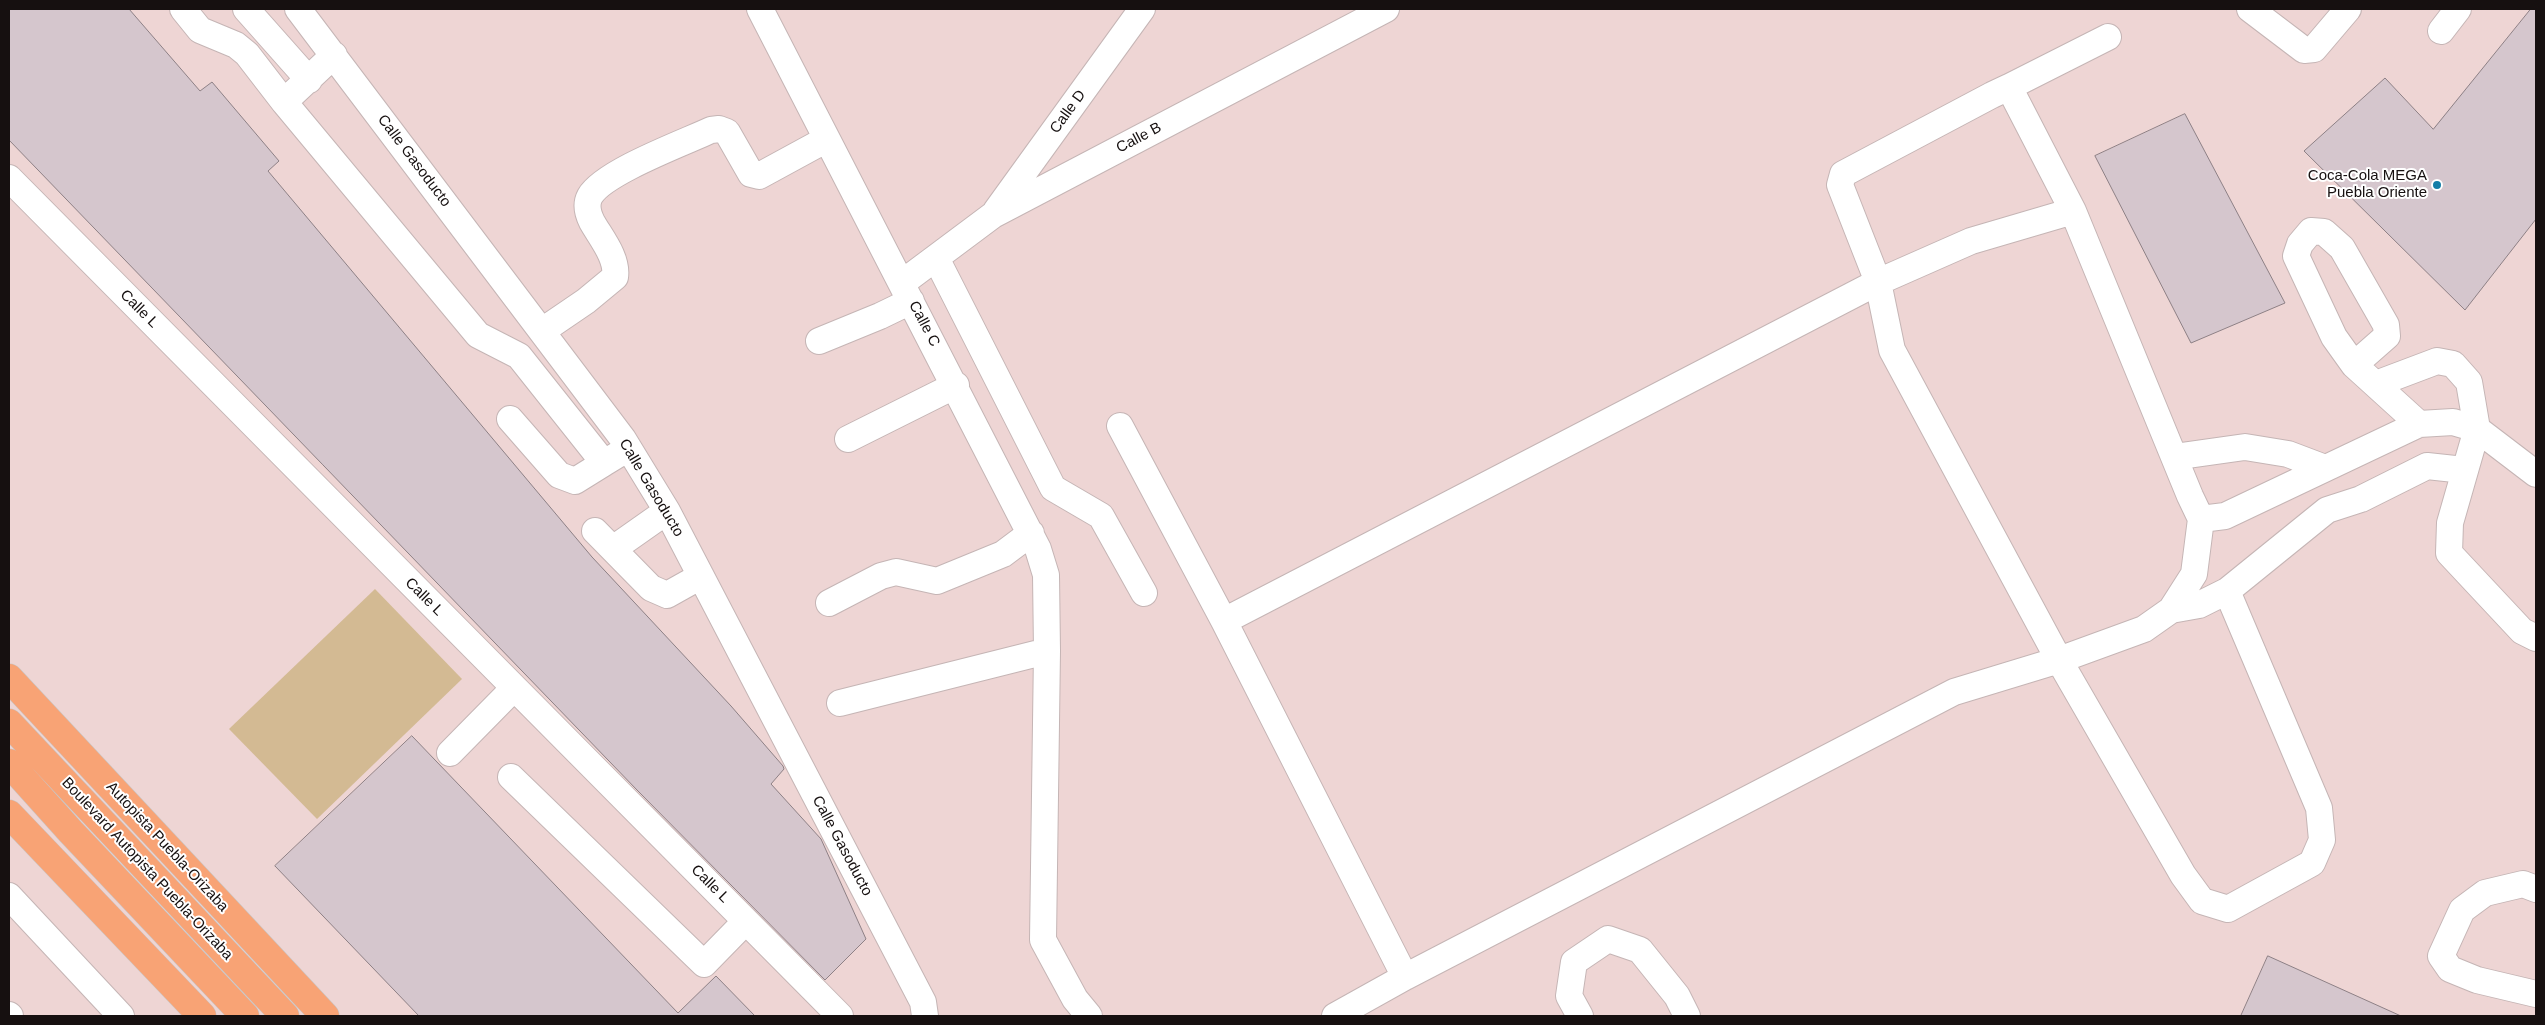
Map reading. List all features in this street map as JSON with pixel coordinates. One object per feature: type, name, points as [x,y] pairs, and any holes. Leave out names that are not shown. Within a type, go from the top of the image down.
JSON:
[{"type":"highway","name":"Autopista Puebla-Orizaba","points":[[9,678],[325,1016]]},
{"type":"highway","name":"Boulevard Autopista Puebla-Orizaba","points":[[9,723],[285,1016]]},
{"type":"highway","name":"Boulevard Autopista Puebla-Orizaba","points":[[9,763],[71,832],[245,1016]]},
{"type":"highway","points":[[9,814],[202,1016]]},
{"type":"street","points":[[183,9],[200,30],[236,45],[247,54],[284,102],[478,335],[506,347],[519,356],[604,463]]},
{"type":"street","points":[[246,9],[309,80]]},
{"type":"street","name":"Calle Gasoducto","points":[[298,9],[623,439],[627,449],[667,511],[923,1002],[925,1016]]},
{"type":"street","name":"Calle C","points":[[760,9],[956,385],[1038,548],[1046,575],[1047,651],[1043,940],[1075,999],[1089,1016]]},
{"type":"street","name":"Calle D","points":[[993,215],[1142,9]]},
{"type":"street","name":"Calle B","points":[[819,341],[880,316],[907,292],[936,258],[993,215],[1386,9]]},
{"type":"street","points":[[2250,9],[2304,50],[2314,50],[2348,9]]},
{"type":"street","points":[[2441,31],[2458,9]]},
{"type":"street","points":[[2108,37],[1843,174],[1840,185],[1878,282],[1892,350],[2059,660],[2183,875],[2202,901],[2228,909],[2312,863],[2322,840],[2320,808],[2227,591]]},
{"type":"street","points":[[284,102],[334,55]]},
{"type":"street","points":[[1336,1016],[1405,977],[1954,692],[2059,660],[2144,629],[2171,610],[2194,574],[2201,520],[2073,211],[2009,87]]},
{"type":"street","points":[[542,331],[592,296],[615,277],[616,266],[589,217],[587,207],[590,196],[614,175],[711,130],[719,129],[727,132],[750,174],[759,176],[827,139]]},
{"type":"street","name":"Calle L","points":[[9,178],[840,1016]]},
{"type":"street","points":[[1224,621],[1878,282],[1971,241],[2073,211]]},
{"type":"street","points":[[2354,365],[2388,336],[2386,324],[2342,248],[2324,232],[2311,231],[2300,244],[2296,256],[2334,337],[2354,365],[2419,424]]},
{"type":"street","points":[[936,258],[1053,488],[1101,516],[1144,593]]},
{"type":"street","points":[[2376,384],[2437,361],[2453,364],[2469,382],[2476,430],[2450,523],[2449,553],[2522,631],[2536,638]]},
{"type":"street","points":[[848,439],[956,385]]},
{"type":"street","points":[[510,419],[560,475],[575,481],[627,449]]},
{"type":"street","points":[[2201,520],[2225,516],[2419,424],[2452,422],[2476,430],[2536,474]]},
{"type":"street","points":[[1120,426],[1224,621],[1405,977]]},
{"type":"street","points":[[2174,456],[2245,447],[2288,454],[2325,468]]},
{"type":"street","points":[[2171,610],[2199,605],[2227,591],[2327,510],[2361,499],[2428,466],[2464,470]]},
{"type":"street","points":[[667,511],[604,540],[651,588],[667,595],[701,576]]},
{"type":"street","points":[[829,604],[881,576],[896,572],[937,581],[1003,554],[1030,534]]},
{"type":"street","points":[[840,703],[1047,651]]},
{"type":"street","points":[[450,753],[514,688]]},
{"type":"street","points":[[511,777],[704,964],[746,921]]},
{"type":"street","points":[[2536,889],[2522,884],[2485,893],[2462,910],[2441,956],[2450,969],[2477,980],[2536,994]]},
{"type":"street","points":[[9,896],[121,1016]]},
{"type":"street","points":[[1580,1016],[1569,996],[1574,962],[1608,939],[1640,950],[1677,996],[1687,1016]]},
{"type":"shaded area","points":[[9,9],[2536,9],[2536,1016],[9,1016]]},
{"type":"shaded area","points":[[375,589],[462,679],[317,819],[229,729]]},
{"type":"building","points":[[9,9],[129,9],[200,91],[212,82],[279,161],[268,171],[592,557],[731,706],[783,766],[784,769],[771,784],[821,839],[866,939],[825,980],[637,790],[9,140]]},
{"type":"building","name":"Coca-Cola MEGA Puebla Oriente","points":[[2531,9],[2536,9],[2536,219],[2465,310],[2304,151],[2385,78],[2433,129]]},
{"type":"building","points":[[2185,114],[2285,303],[2191,343],[2095,156]]},
{"type":"building","points":[[412,736],[678,1013],[716,976],[755,1016],[419,1016],[275,866]]},
{"type":"building","points":[[2268,956],[2401,1016],[2241,1016]]},
{"type":"place","name":"Coca-Cola MEGA Puebla Oriente","points":[[2437,185]]}]
